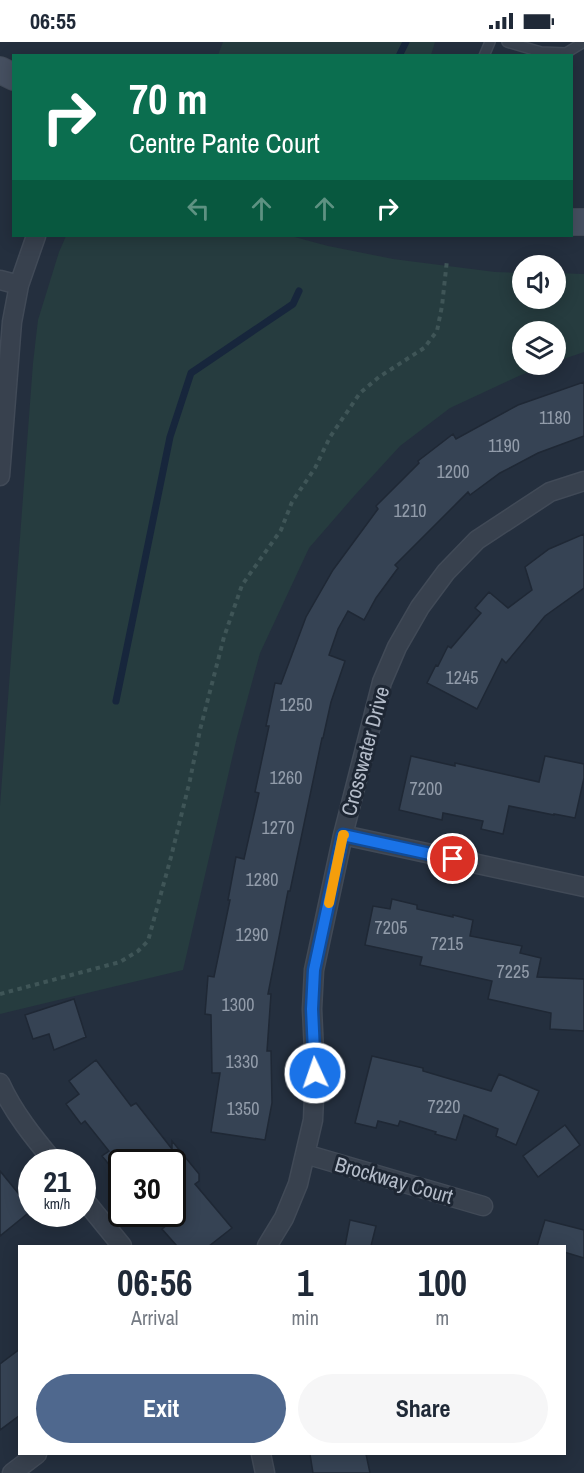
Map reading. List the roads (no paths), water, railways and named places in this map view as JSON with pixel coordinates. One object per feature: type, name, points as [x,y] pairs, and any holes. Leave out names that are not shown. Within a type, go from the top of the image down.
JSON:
[{"type":"street","points":[[0,476],[12,322],[19,285],[36,237]]},
{"type":"street","points":[[0,280],[19,285]]},
{"type":"street","name":"Crosswater Drive","points":[[268,1245],[284,1218],[298,1184],[313,1120],[314,970],[343,835],[382,682],[397,647],[420,607],[446,572],[477,540],[550,492],[584,481]]},
{"type":"street","points":[[343,835],[584,887]]},
{"type":"street","points":[[0,1083],[5,1106],[43,1149]]},
{"type":"street","name":"Brockway Court","points":[[305,1154],[483,1206]]},
{"type":"street","points":[[96,1214],[122,1245]]},
{"type":"street","points":[[12,1473],[36,1455]]},
{"type":"street","points":[[261,1455],[265,1473]]},
{"type":"lane","points":[[507,42],[541,52],[566,52],[584,42]]},
{"type":"waterway","points":[[400,54],[406,42]]},
{"type":"waterway","points":[[116,701],[170,437],[191,373],[293,304],[299,291]]}]
